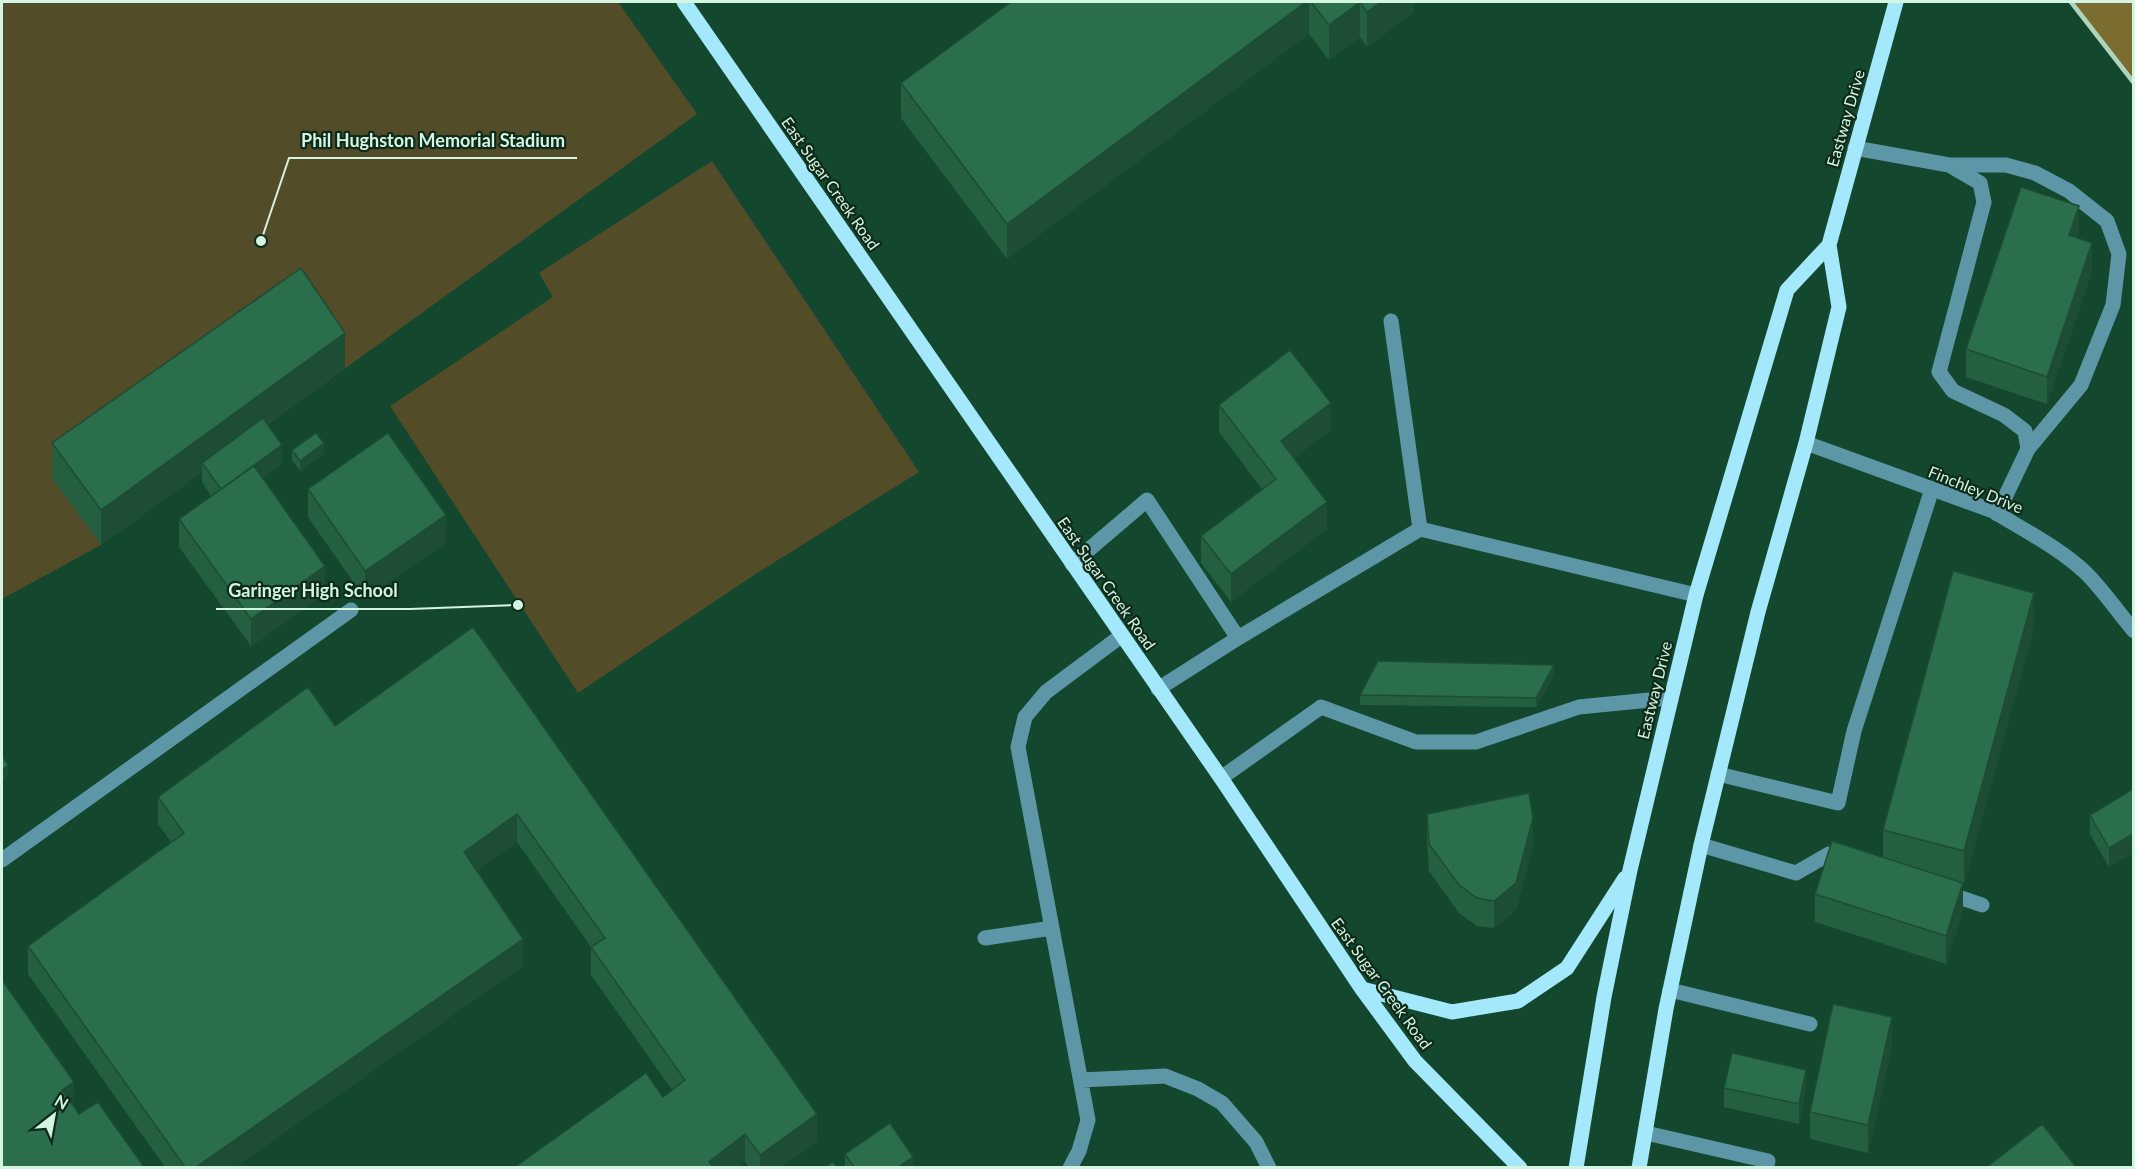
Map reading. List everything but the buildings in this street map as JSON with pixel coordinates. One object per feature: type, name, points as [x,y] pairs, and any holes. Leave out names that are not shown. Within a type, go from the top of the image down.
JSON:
[{"type":"main road","name":"East Sugar Creek Road","points":[[684,2],[1221,778],[1362,989],[1415,1060],[1520,1167]]},
{"type":"main road","name":"Eastway Drive","points":[[1639,1167],[1670,990],[1701,845],[1758,612],[1806,443],[1839,307],[1829,245],[1896,2]]},
{"type":"main road","name":"Eastway Drive","points":[[1575,1167],[1604,997],[1630,870],[1696,595],[1787,290],[1829,245]]},
{"type":"main road","points":[[1362,989],[1452,1012],[1518,1001],[1567,968],[1630,870]]},
{"type":"street","points":[[1855,148],[1949,165],[2006,165],[2035,173],[2069,191],[2107,221],[2119,254],[2113,305],[2081,385],[2028,449],[1997,514]]},
{"type":"street","points":[[1949,165],[1980,183],[1984,202],[1939,372],[1953,392],[2004,415],[2025,430],[2028,449]]},
{"type":"street","points":[[1391,321],[1420,529]]},
{"type":"street","name":"Finchley Drive","points":[[1806,443],[1997,514],[2019,525],[2055,548],[2087,574],[2133,631]]},
{"type":"street","points":[[1718,774],[1838,803],[1854,731],[1932,489]]},
{"type":"street","points":[[1072,564],[1147,500],[1239,638]]},
{"type":"street","points":[[1158,689],[1420,529],[1696,595]]},
{"type":"street","points":[[2,860],[351,610]]},
{"type":"street","points":[[1070,1167],[1088,1120],[1017,747],[1025,717],[1046,692],[1121,636]]},
{"type":"street","points":[[1221,778],[1321,707],[1416,742],[1476,742],[1579,707],[1670,698]]},
{"type":"street","points":[[1701,845],[1796,873],[1829,854],[1862,865]]},
{"type":"street","points":[[1927,887],[1982,905]]},
{"type":"street","points":[[986,938],[1052,928]]},
{"type":"street","points":[[1670,990],[1810,1024]]},
{"type":"street","points":[[1081,1080],[1165,1077],[1198,1089],[1222,1103],[1256,1142],[1269,1167]]},
{"type":"street","points":[[1646,1133],[1768,1161],[1766,1167]]},
{"type":"shaded area","points":[[2,2],[618,2],[697,114],[101,545],[2,599]]},
{"type":"shaded area","points":[[2073,2],[2133,2],[2133,80]]},
{"type":"shaded area","points":[[712,161],[919,472],[754,575],[578,693],[390,406],[553,297],[539,273]]},
{"type":"railway","points":[[2071,2],[2134,83]]},
{"type":"place","name":"Phil Hughston Memorial Stadium","points":[[261,241]]},
{"type":"place","name":"Garinger High School","points":[[518,605]]}]
